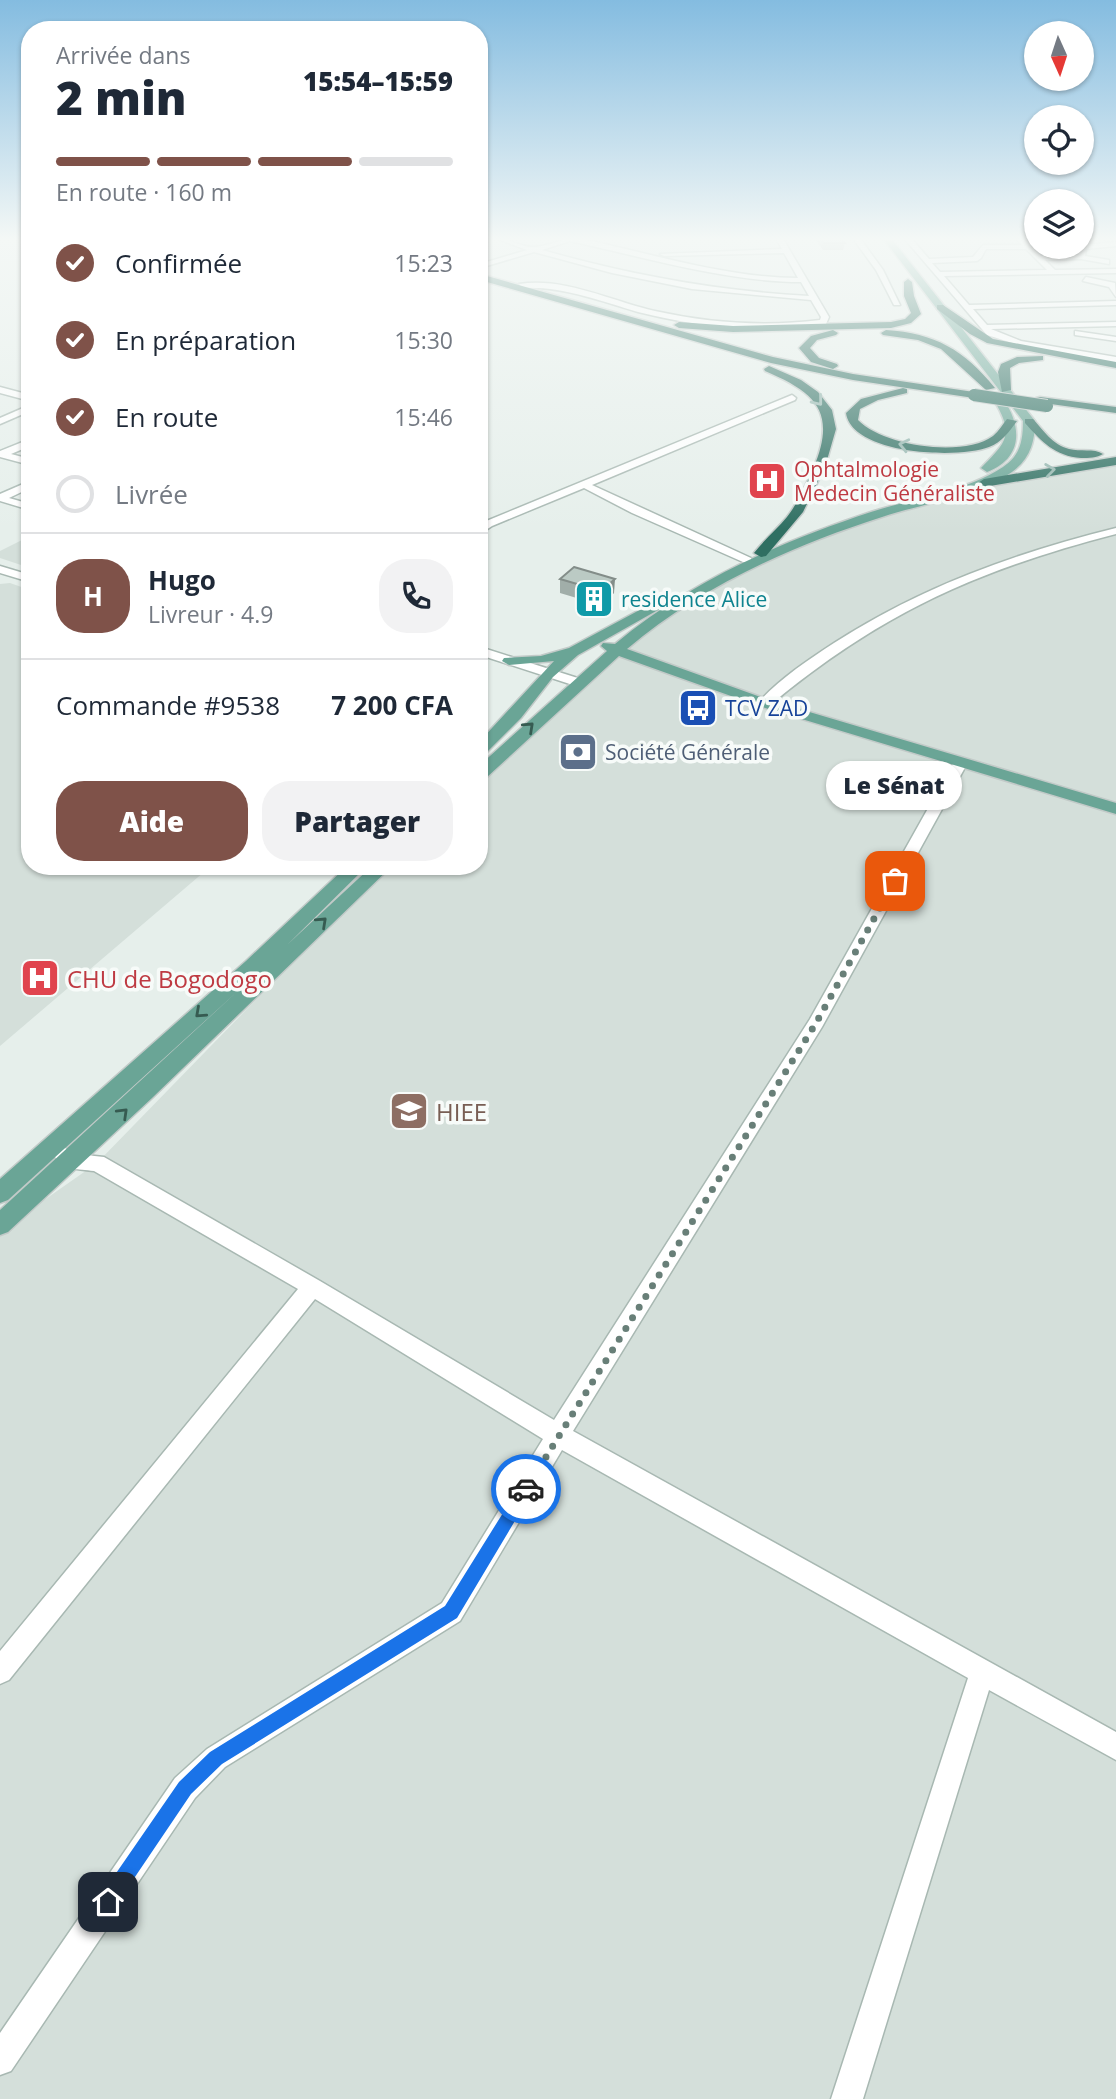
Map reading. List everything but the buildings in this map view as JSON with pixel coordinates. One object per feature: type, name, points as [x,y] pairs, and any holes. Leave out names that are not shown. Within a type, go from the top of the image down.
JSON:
[{"type":"highway","points":[[674,335],[788,377],[810,391],[824,407],[831,428],[814,477],[796,514],[761,553]]},
{"type":"highway","points":[[683,335],[809,369],[972,393]]},
{"type":"highway","points":[[692,335],[759,353],[875,376],[972,393],[1116,412]]},
{"type":"highway","points":[[826,335],[806,344],[804,348],[815,360],[875,376]]},
{"type":"highway","points":[[910,335],[925,337],[951,350],[990,388]]},
{"type":"highway","points":[[978,335],[990,341],[1116,362]]},
{"type":"highway","points":[[1006,390],[1003,369],[1008,363],[1024,359],[1060,360],[1116,371]]},
{"type":"highway","points":[[947,391],[907,391],[868,398],[856,406],[853,414],[856,424],[868,433],[893,442],[922,448],[958,449],[998,438],[1011,421]]},
{"type":"highway","points":[[1029,421],[1044,442],[1060,450],[1089,455],[1116,452]]},
{"type":"highway","points":[[984,483],[1116,461]]},
{"type":"main road","points":[[488,733],[548,674],[590,640],[747,559],[881,507],[961,482],[984,471],[1007,451],[1012,441],[1011,421],[990,388],[949,335]]},
{"type":"main road","points":[[488,766],[594,670],[678,604],[793,546],[885,512],[984,483],[1017,462],[1028,445],[1029,421],[962,335]]},
{"type":"main road","points":[[590,640],[654,666],[764,703],[1116,809]]},
{"type":"main road","points":[[509,661],[541,660],[573,652]]},
{"type":"main road","points":[[594,670],[621,665],[654,666]]},
{"type":"main road","points":[[0,1193],[253,965],[348,875]]},
{"type":"main road","points":[[0,1225],[72,1161],[92,1155],[266,974],[373,875]]},
{"type":"street","points":[[996,335],[1003,339],[1116,362]]},
{"type":"street","points":[[1088,335],[1116,339]]},
{"type":"street","points":[[0,391],[21,396]]},
{"type":"street","points":[[488,524],[587,486],[792,397]]},
{"type":"street","points":[[0,421],[21,412]]},
{"type":"street","points":[[1,454],[21,446]]},
{"type":"street","points":[[1,454],[21,460]]},
{"type":"street","points":[[587,486],[636,512],[747,559]]},
{"type":"street","points":[[0,498],[21,488]]},
{"type":"street","points":[[0,498],[21,504]]},
{"type":"street","points":[[764,703],[825,654],[894,611],[948,583],[1005,561],[1116,531]]},
{"type":"street","points":[[0,569],[21,576]]},
{"type":"street","points":[[488,654],[580,683]]},
{"type":"street","points":[[0,2060],[185,1788],[216,1758],[451,1612],[558,1434],[816,1023],[961,762]]},
{"type":"street","points":[[68,1132],[92,1155],[558,1434],[1116,1747]]},
{"type":"street","points":[[51,1147],[72,1161]]},
{"type":"street","points":[[0,1671],[313,1287]]},
{"type":"street","points":[[847,2099],[982,1673]]},
{"type":"shaded area","points":[[1116,461],[1116,2099],[0,2099],[0,1231],[97,1163],[377,875],[488,875],[488,767],[662,615],[793,546],[984,483]]},
{"type":"shaded area","points":[[21,540],[21,565],[0,558],[0,551]]},
{"type":"shaded area","points":[[10,583],[21,587],[21,875],[200,875],[0,1046],[0,584]]},
{"type":"way so far","points":[[526,1489],[816,1023],[895,881]]},
{"type":"place","name":"Ophtalmologie Medecin Généraliste","points":[[767,481]]},
{"type":"place","name":"residence Alice","points":[[594,599]]},
{"type":"place","name":"TCV ZAD","points":[[698,708]]},
{"type":"place","name":"Société Générale","points":[[578,752]]},
{"type":"place","name":"Le Sénat","points":[[895,881]]},
{"type":"place","name":"CHU de Bogodogo","points":[[40,978]]},
{"type":"place","name":"HIEE","points":[[409,1111]]},
{"type":"route","points":[[108,1902],[185,1788],[216,1758],[451,1612],[526,1489]]}]
